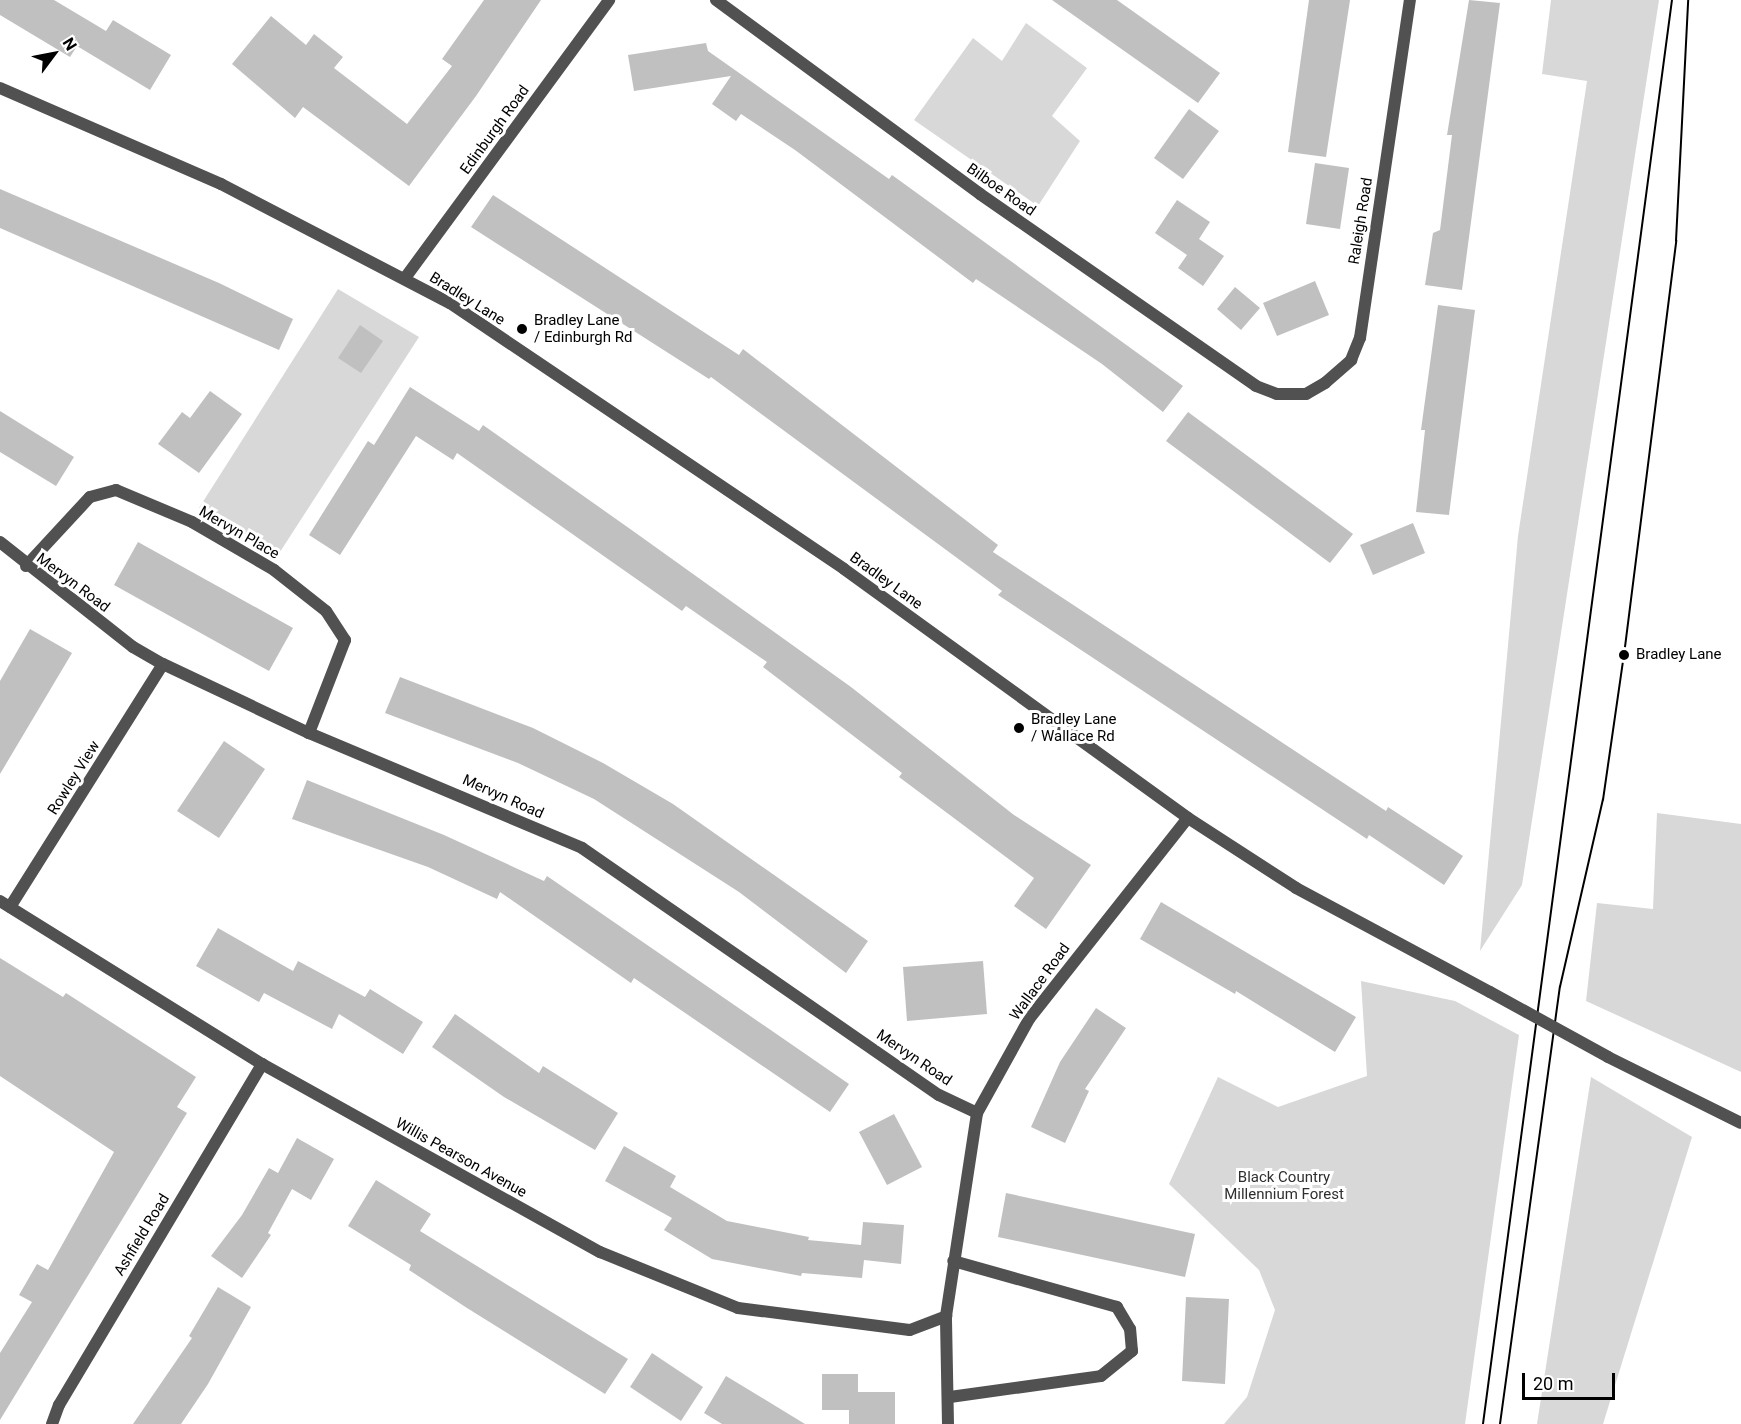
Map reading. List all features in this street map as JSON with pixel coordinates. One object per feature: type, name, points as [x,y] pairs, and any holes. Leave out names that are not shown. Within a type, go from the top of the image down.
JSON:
[{"type":"street","name":"Edinburgh Road","points":[[405,278],[609,0]]},
{"type":"street","name":"Bilboe Road","points":[[716,0],[980,194],[1256,386],[1277,394]]},
{"type":"street","name":"Raleigh Road","points":[[1277,394],[1306,394],[1325,383],[1351,360],[1360,338],[1410,0]]},
{"type":"street","name":"Bradley Lane","points":[[0,88],[221,184],[450,303],[844,569],[1188,818],[1296,888],[1608,1057],[1741,1123]]},
{"type":"street","name":"Mervyn Place","points":[[26,566],[90,497],[116,490],[192,522],[274,570],[326,611],[345,640],[309,733]]},
{"type":"street","name":"Mervyn Road","points":[[0,542],[26,566],[133,647],[164,664],[309,733],[582,848],[939,1095],[977,1113]]},
{"type":"street","name":"Rowley View","points":[[5,904],[164,664]]},
{"type":"street","name":"Wallace Road","points":[[948,1424],[950,1397],[946,1316],[977,1113],[1029,1019],[1188,818]]},
{"type":"street","name":"Willis Pearson Avenue","points":[[5,904],[262,1064],[600,1252],[738,1308],[910,1330],[946,1316]]},
{"type":"street","name":"Ashfield Road","points":[[52,1424],[59,1405],[262,1064]]},
{"type":"street","points":[[950,1397],[1101,1376],[1132,1351],[1130,1329],[1117,1307],[953,1261]]},
{"type":"green space","points":[[1551,0],[1659,0],[1522,885],[1480,951],[1518,536],[1587,81],[1542,74]]},
{"type":"green space","points":[[1026,23],[1087,68],[1052,116],[1080,141],[1038,206],[914,120],[973,38],[1002,61]]},
{"type":"green space","points":[[338,289],[419,337],[278,555],[199,508]]},
{"type":"green space","points":[[1657,813],[1741,824],[1741,1072],[1586,1001],[1597,903],[1653,909]]},
{"type":"green space","name":"Black Country Millennium Forest","points":[[1361,981],[1455,1001],[1519,1035],[1465,1424],[1224,1424],[1247,1397],[1275,1310],[1259,1270],[1169,1184],[1218,1077],[1278,1107],[1367,1076]]},
{"type":"green space","points":[[1591,1077],[1692,1137],[1603,1424],[1537,1424]]},
{"type":"building","points":[[0,0],[54,0],[106,31],[113,20],[171,55],[150,90],[77,46],[70,57],[0,15]]},
{"type":"building","points":[[484,0],[541,0],[476,96],[409,186],[303,107],[295,118],[232,64],[271,16],[306,45],[314,34],[343,57],[334,68],[407,124],[452,66],[442,59]]},
{"type":"building","points":[[1052,0],[1117,0],[1220,73],[1198,103]]},
{"type":"building","points":[[1309,0],[1350,0],[1326,157],[1288,152]]},
{"type":"building","points":[[1469,0],[1500,3],[1462,290],[1425,285],[1433,233],[1440,230],[1452,135],[1447,135]]},
{"type":"building","points":[[706,43],[708,51],[889,179],[892,175],[1183,386],[1163,412],[1102,364],[976,279],[973,283],[795,150],[741,114],[736,121],[712,104],[731,76],[634,91],[628,55]]},
{"type":"building","points":[[1189,109],[1219,131],[1183,179],[1154,158]]},
{"type":"building","points":[[1315,163],[1349,168],[1340,229],[1306,224]]},
{"type":"building","points":[[0,189],[219,283],[293,319],[279,350],[0,228]]},
{"type":"building","points":[[493,195],[739,355],[743,349],[998,545],[993,552],[1386,811],[1388,807],[1463,856],[1444,885],[1369,835],[1367,839],[998,595],[1002,591],[711,377],[709,379],[471,227]]},
{"type":"building","points":[[1177,200],[1210,222],[1199,239],[1224,256],[1203,286],[1178,268],[1187,255],[1155,233]]},
{"type":"building","points":[[1315,281],[1329,315],[1277,336],[1263,303]]},
{"type":"building","points":[[1235,287],[1260,308],[1241,330],[1217,309]]},
{"type":"building","points":[[1438,305],[1475,310],[1449,515],[1416,512],[1425,430],[1421,430]]},
{"type":"building","points":[[360,325],[383,341],[361,373],[338,358]]},
{"type":"building","points":[[410,387],[479,431],[483,425],[851,687],[1014,815],[1091,865],[1046,929],[1014,906],[1034,878],[899,777],[902,773],[763,667],[767,662],[686,606],[682,611],[457,453],[453,460],[416,436],[340,555],[309,535],[368,441],[374,445]]},
{"type":"building","points":[[210,391],[242,414],[199,473],[158,444],[182,412],[190,418]]},
{"type":"building","points":[[0,411],[74,457],[56,486],[0,452]]},
{"type":"building","points":[[1188,412],[1353,534],[1330,563],[1166,441]]},
{"type":"building","points":[[1413,523],[1425,553],[1373,575],[1360,545]]},
{"type":"building","points":[[138,542],[293,628],[269,671],[114,585]]},
{"type":"building","points":[[30,629],[72,653],[0,774],[0,681]]},
{"type":"building","points":[[400,677],[533,728],[603,763],[673,804],[868,941],[846,973],[739,892],[594,799],[518,763],[385,713]]},
{"type":"building","points":[[224,741],[265,769],[219,838],[177,811]]},
{"type":"building","points":[[307,780],[444,835],[544,881],[547,876],[849,1084],[830,1112],[634,978],[631,983],[500,892],[497,899],[428,867],[292,819]]},
{"type":"building","points":[[1161,902],[1356,1017],[1335,1052],[1236,991],[1235,994],[1140,939]]},
{"type":"building","points":[[218,928],[293,971],[298,961],[365,997],[370,989],[423,1022],[403,1054],[339,1014],[332,1029],[264,993],[259,1002],[196,966]]},
{"type":"building","points":[[0,958],[63,997],[66,993],[196,1077],[177,1107],[187,1113],[0,1420],[0,1353],[32,1302],[19,1295],[37,1264],[48,1270],[114,1152],[0,1076]]},
{"type":"building","points":[[983,961],[987,1014],[907,1021],[903,967]]},
{"type":"building","points":[[1096,1008],[1126,1028],[1085,1089],[1089,1091],[1065,1143],[1031,1127],[1060,1062]]},
{"type":"building","points":[[455,1014],[539,1073],[543,1066],[618,1113],[595,1150],[504,1097],[432,1047]]},
{"type":"building","points":[[894,1114],[922,1167],[887,1185],[859,1132]]},
{"type":"building","points":[[297,1138],[334,1159],[311,1200],[292,1189],[268,1233],[271,1235],[242,1278],[211,1256],[242,1215],[269,1168],[278,1173]]},
{"type":"building","points":[[624,1146],[676,1176],[670,1187],[727,1221],[809,1237],[808,1240],[861,1245],[863,1222],[904,1225],[901,1264],[864,1260],[862,1278],[802,1273],[801,1276],[712,1259],[664,1230],[672,1218],[605,1181]]},
{"type":"building","points":[[376,1180],[431,1214],[420,1231],[628,1359],[605,1394],[467,1308],[409,1270],[411,1265],[348,1226]]},
{"type":"building","points":[[1006,1193],[1195,1234],[1185,1277],[998,1237]]},
{"type":"building","points":[[218,1287],[251,1307],[208,1384],[181,1424],[133,1424],[192,1338],[189,1336]]},
{"type":"building","points":[[1186,1297],[1229,1299],[1225,1384],[1182,1381]]},
{"type":"building","points":[[652,1353],[703,1387],[681,1421],[630,1387]]},
{"type":"building","points":[[822,1374],[858,1374],[858,1392],[895,1392],[895,1424],[849,1424],[849,1410],[822,1410]]},
{"type":"building","points":[[726,1376],[805,1424],[722,1424],[704,1413]]},
{"type":"tram line","points":[[1483,1424],[1672,0]]},
{"type":"tram line","points":[[1500,1424],[1560,987],[1603,800],[1624,655],[1676,241],[1688,0]]},
{"type":"place","name":"Bradley Lane / Edinburgh Rd","points":[[522,329]]},
{"type":"place","name":"Bradley Lane","points":[[1624,655]]},
{"type":"place","name":"Bradley Lane / Wallace Rd","points":[[1019,728]]}]
